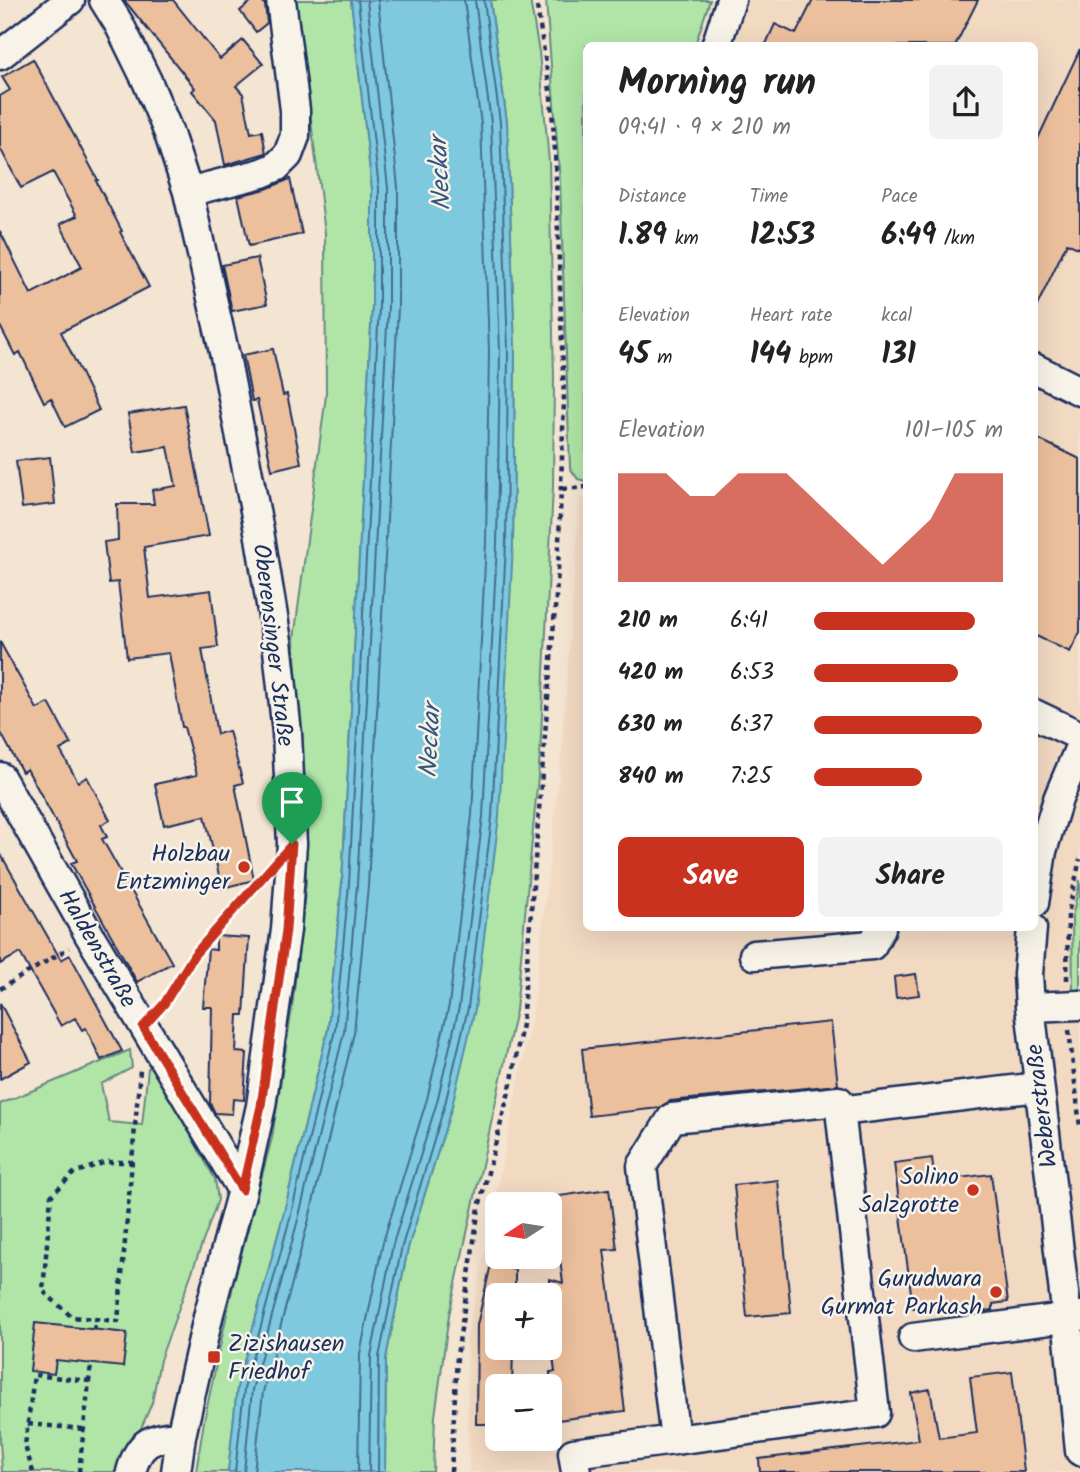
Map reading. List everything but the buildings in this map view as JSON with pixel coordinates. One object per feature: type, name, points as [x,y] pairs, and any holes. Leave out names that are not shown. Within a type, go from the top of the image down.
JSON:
[{"type":"street","points":[[0,54],[70,0]]},
{"type":"street","name":"Oberensinger Straße","points":[[104,0],[119,24],[147,82],[168,131],[188,192],[225,356],[266,572],[287,733],[292,844],[286,930],[261,1106],[209,1313],[181,1436],[176,1472]]},
{"type":"street","points":[[188,192],[262,173],[276,167],[288,155],[295,136],[295,110],[281,0]]},
{"type":"street","points":[[717,42],[731,0]]},
{"type":"street","points":[[1038,370],[1080,391]]},
{"type":"street","points":[[1038,716],[1080,736]]},
{"type":"street","points":[[1038,851],[1080,747]]},
{"type":"street","name":"Haldenstraße","points":[[0,777],[89,936],[242,1190]]},
{"type":"street","points":[[754,955],[872,946],[880,931]]},
{"type":"street","name":"Weberstraße","points":[[1032,931],[1028,974],[1030,1007],[1038,1087],[1074,1317],[1080,1451]]},
{"type":"street","points":[[1030,1007],[1080,1006]]},
{"type":"street","points":[[840,1111],[1038,1087]]},
{"type":"street","points":[[576,1472],[573,1453],[675,1440],[875,1413],[839,1101],[672,1118],[642,1167],[675,1440]]},
{"type":"street","points":[[913,1338],[1074,1317]]},
{"type":"street","points":[[131,1472],[136,1452],[149,1441],[181,1436]]},
{"type":"path","points":[[451,1472],[457,1356],[479,1207],[512,1080],[522,1024],[545,762],[563,489],[564,401],[555,150],[551,97],[536,0]]},
{"type":"path","points":[[563,489],[583,487]]},
{"type":"path","points":[[134,1162],[106,1162],[74,1173],[51,1196],[43,1291],[72,1318],[118,1321],[134,1162],[143,1027],[164,1004],[194,955],[292,844]]},
{"type":"path","points":[[0,989],[89,936]]},
{"type":"path","points":[[94,1330],[96,1320]]},
{"type":"path","points":[[79,1472],[91,1364]]},
{"type":"path","points":[[33,1472],[25,1446],[34,1375],[89,1381]]},
{"type":"path","points":[[28,1424],[84,1429]]},
{"type":"shaded area","points":[[743,0],[1080,0],[1080,1472],[469,1472],[467,1339],[485,1250],[485,1269],[562,1269],[562,1192],[497,1192],[533,1011],[561,759],[580,499],[583,498],[583,931],[1038,931],[1038,42],[729,42]]},
{"type":"green space","points":[[296,0],[351,0],[372,189],[372,307],[342,883],[328,1029],[284,1212],[237,1388],[228,1472],[196,1472],[204,1421],[234,1281],[272,1138],[292,1008],[306,883],[304,793],[294,639],[326,395],[325,233]]},
{"type":"green space","points":[[490,0],[530,0],[539,52],[549,162],[554,377],[553,487],[540,755],[516,1010],[449,1315],[435,1416],[433,1472],[385,1472],[386,1358],[408,1248],[452,1106],[513,544],[515,351],[507,122]]},
{"type":"green space","points":[[546,0],[710,0],[696,42],[583,42],[583,480],[578,479],[570,468],[560,182]]},
{"type":"green space","points":[[1080,880],[1080,990],[1073,991],[1072,918]]},
{"type":"green space","points":[[130,1050],[132,1068],[101,1084],[109,1122],[142,1125],[148,1068],[153,1067],[215,1179],[218,1200],[160,1360],[152,1403],[123,1458],[119,1472],[2,1472],[0,1104]]},
{"type":"water","name":"Neckar","points":[[351,0],[490,0],[507,122],[515,351],[513,544],[499,817],[475,1009],[452,1106],[408,1248],[386,1358],[385,1472],[228,1472],[237,1388],[284,1212],[328,1029],[342,883],[372,307],[372,189]]},
{"type":"place","name":"Holzbau Entzminger","points":[[244,867]]},
{"type":"place","name":"Solino Salzgrotte","points":[[973,1190]]},
{"type":"place","name":"Gurudwara Gurmat Parkash","points":[[996,1292]]},
{"type":"place","name":"Zizishausen Friedhof","points":[[214,1357]]},
{"type":"route","points":[[292,844],[286,930],[261,1106],[242,1190],[143,1027],[164,1004],[194,955],[292,844]]}]
